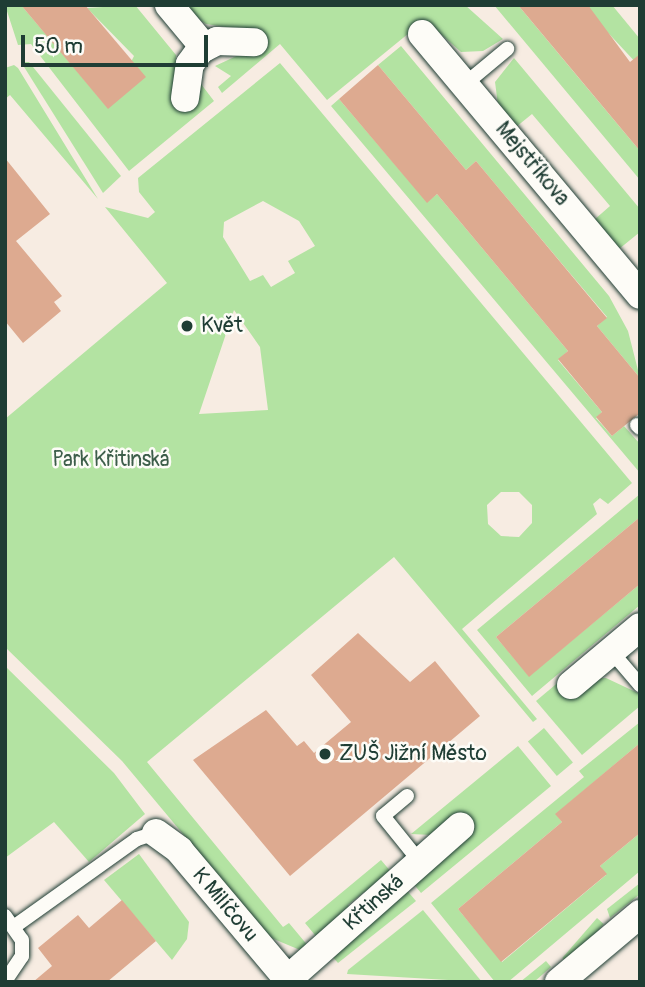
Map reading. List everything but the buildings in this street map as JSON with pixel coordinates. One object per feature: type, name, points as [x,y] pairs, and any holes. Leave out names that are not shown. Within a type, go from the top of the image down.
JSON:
[{"type":"street","points":[[169,5],[204,47]]},
{"type":"street","name":"Mejstříkova","points":[[422,34],[640,295]]},
{"type":"street","points":[[185,97],[190,64],[204,47],[223,40],[254,43]]},
{"type":"street","points":[[571,685],[640,627]]},
{"type":"street","name":"Křtinská","points":[[289,981],[460,827]]},
{"type":"street","name":"K Milíčovu","points":[[156,833],[179,850],[289,981]]},
{"type":"street","points":[[559,982],[640,914]]},
{"type":"lane","points":[[465,84],[507,49]]},
{"type":"lane","points":[[611,651],[640,685]]},
{"type":"lane","points":[[407,796],[383,817],[420,862]]},
{"type":"lane","points":[[5,981],[22,956],[10,921],[137,839],[156,833]]},
{"type":"green space","points":[[5,5],[21,5],[108,108],[134,56],[87,8],[135,5],[176,55],[174,101],[198,92],[201,84],[214,101],[129,171],[31,44],[18,45]]},
{"type":"green space","points":[[192,5],[465,5],[503,39],[483,51],[461,52],[425,20],[327,100],[280,44],[222,93],[218,87],[231,76],[215,66],[243,53],[258,32],[206,24],[186,11]]},
{"type":"green space","points":[[494,5],[518,5],[640,151],[640,180]]},
{"type":"green space","points":[[582,5],[612,5],[640,39],[640,67]]},
{"type":"green space","points":[[401,46],[609,296],[628,331],[640,378],[597,326],[607,317],[476,161],[466,170],[378,65]]},
{"type":"green space","points":[[514,58],[640,209],[640,232],[619,249],[594,220],[610,206],[532,114],[516,127],[498,105],[495,82]]},
{"type":"green space","points":[[21,62],[29,62],[121,176],[103,193]]},
{"type":"green space","name":"Park Křitinská","points":[[280,63],[632,483],[608,504],[600,498],[593,504],[597,514],[462,629],[537,719],[533,722],[394,557],[147,762],[283,927],[289,923],[309,947],[300,950],[269,937],[122,761],[5,647],[5,419],[167,283],[105,207],[148,218],[155,212],[139,192],[138,178]],"holes":[[[263,201],[299,221],[315,246],[288,261],[295,273],[271,287],[263,275],[250,281],[223,237],[224,222]],[[234,310],[260,347],[268,410],[199,414]],[[501,492],[519,492],[532,505],[532,523],[519,537],[501,536],[488,524],[487,505]]]},
{"type":"green space","points":[[14,65],[98,199],[10,95],[5,99],[5,68]]},
{"type":"green space","points":[[339,99],[427,202],[437,194],[568,351],[558,360],[602,412],[596,418],[612,436],[624,426],[640,444],[640,473],[331,106]]},
{"type":"green space","points":[[640,494],[640,517],[496,637],[529,676],[640,584],[640,605],[532,696],[477,630]]},
{"type":"green space","points":[[5,666],[114,773],[145,814],[89,862],[54,822],[5,858]]},
{"type":"green space","points":[[606,678],[640,694],[640,706],[582,755],[536,701],[561,680]]},
{"type":"green space","points":[[640,722],[640,743],[556,814],[562,822],[458,909],[502,962],[606,875],[600,866],[640,833],[640,871],[508,982],[495,982],[431,903],[584,777],[579,771]]},
{"type":"green space","points":[[544,728],[573,762],[557,776],[528,741]]},
{"type":"green space","points":[[518,746],[551,786],[421,893],[412,882],[432,835],[411,834]]},
{"type":"green space","points":[[139,854],[189,922],[187,939],[172,960],[104,880]]},
{"type":"green space","points":[[381,860],[392,873],[369,897],[364,892],[348,905],[353,911],[319,940],[305,923]]},
{"type":"green space","points":[[640,883],[640,894],[610,918],[607,909]]},
{"type":"green space","points":[[403,886],[416,901],[338,963],[330,954]]},
{"type":"green space","points":[[423,910],[482,982],[347,974],[348,970]]},
{"type":"green space","points":[[597,918],[604,924],[569,964],[562,958]]},
{"type":"green space","points":[[546,961],[551,967],[534,982],[520,982]]},
{"type":"place","name":"Květ","points":[[187,326]]},
{"type":"place","name":"ZUŠ Jižní Město","points":[[325,754]]}]
